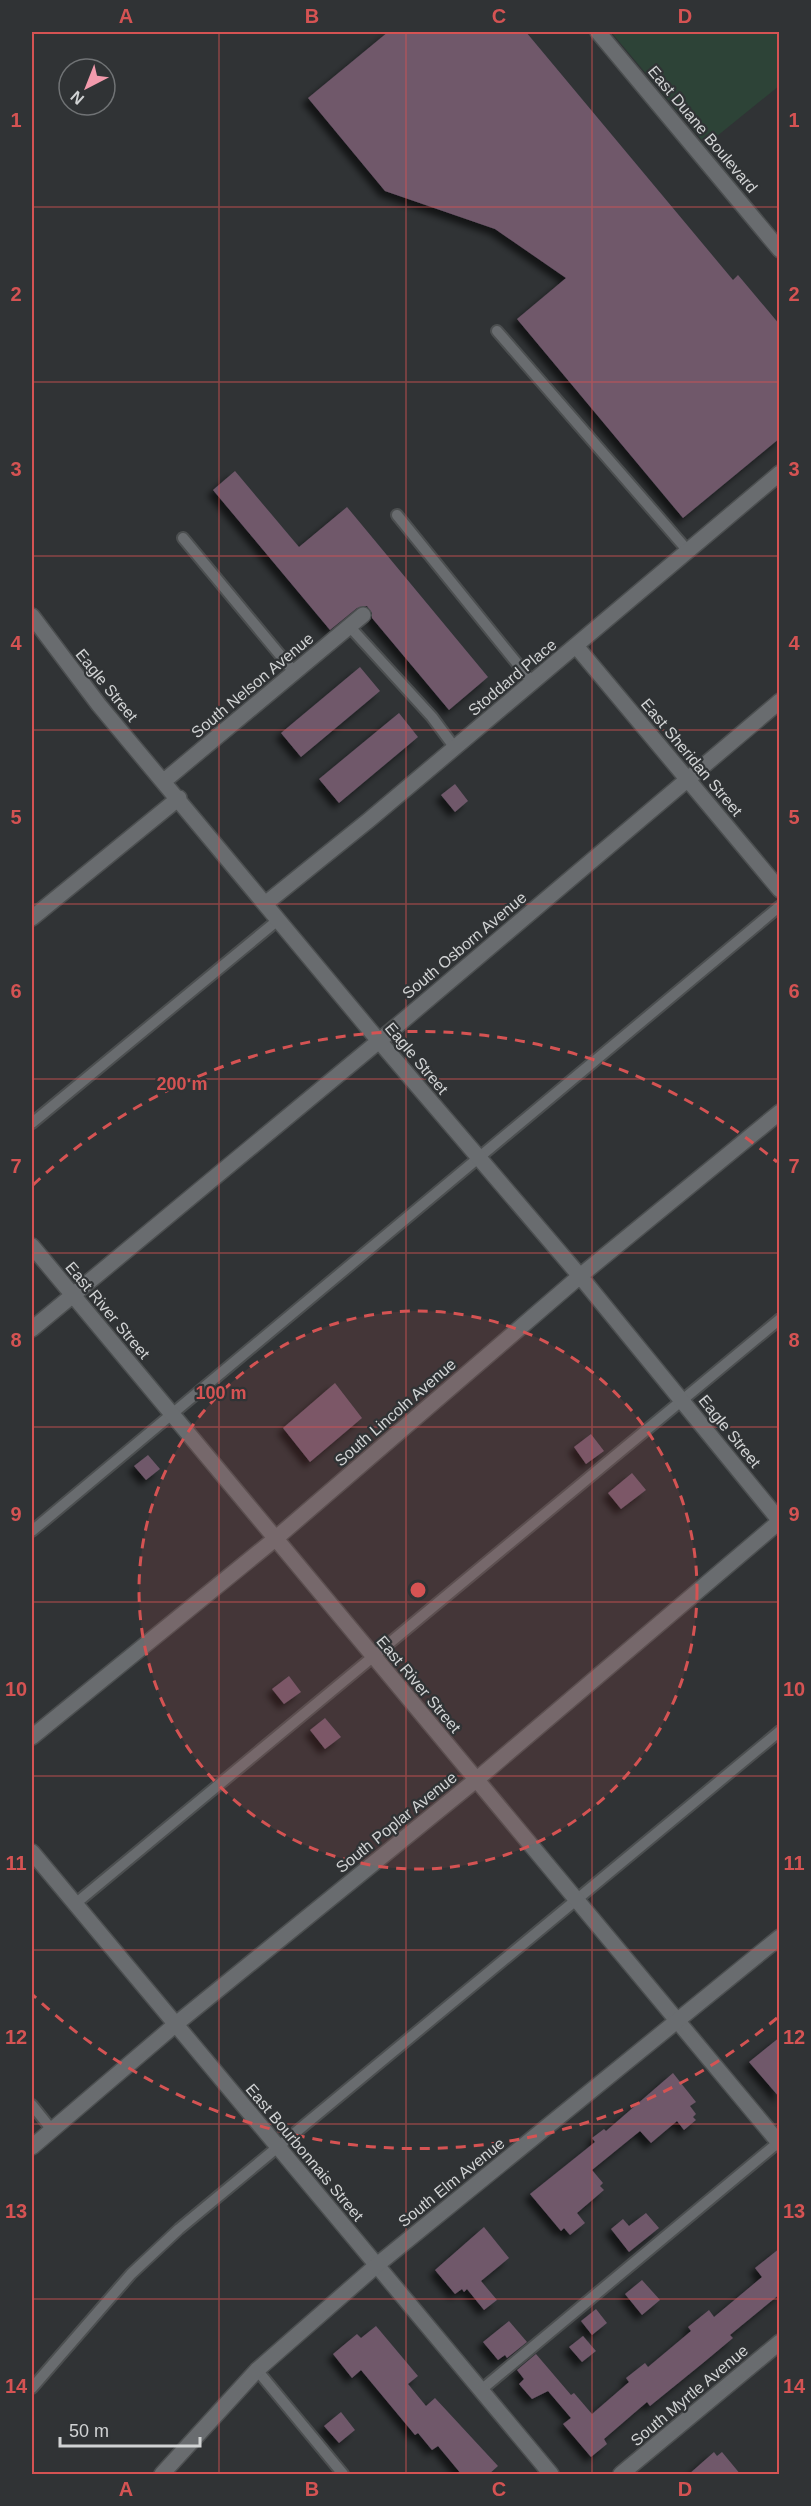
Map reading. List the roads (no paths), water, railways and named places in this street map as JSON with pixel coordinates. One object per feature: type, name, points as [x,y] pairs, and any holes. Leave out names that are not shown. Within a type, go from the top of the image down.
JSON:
[{"type":"street","name":"East Duane Boulevard","points":[[598,32],[780,250]]},
{"type":"street","name":"Stoddard Place","points":[[265,904],[533,683],[780,473]]},
{"type":"street","name":"South Nelson Avenue","points":[[164,781],[363,615]]},
{"type":"street","name":"Eagle Street","points":[[32,616],[99,705],[179,798],[379,1041],[580,1276],[780,1521]]},
{"type":"street","name":"East Sheridan Street","points":[[576,646],[780,890]]},
{"type":"street","name":"South Osborn Avenue","points":[[32,1329],[379,1041],[780,701]]},
{"type":"street","points":[[32,918],[179,798]]},
{"type":"street","name":"South Lincoln Avenue","points":[[32,1737],[275,1539],[580,1276],[780,1112]]},
{"type":"street","name":"East River Street","points":[[32,1246],[779,2143]]},
{"type":"street","name":"South Poplar Avenue","points":[[32,2147],[176,2024],[476,1780],[780,1521]]},
{"type":"street","name":"East Bourbonnais Street","points":[[32,1852],[551,2475]]},
{"type":"street","name":"South Elm Avenue","points":[[162,2475],[257,2370],[377,2265],[780,1937]]},
{"type":"street","name":"South Myrtle Avenue","points":[[621,2475],[780,2342]]},
{"type":"lane","points":[[497,331],[688,551]]},
{"type":"lane","points":[[397,515],[533,683]]},
{"type":"lane","points":[[183,538],[295,673]]},
{"type":"lane","points":[[350,627],[432,717],[455,748]]},
{"type":"lane","points":[[32,1531],[780,906]]},
{"type":"lane","points":[[32,1123],[278,920]]},
{"type":"lane","points":[[75,1904],[780,1319]]},
{"type":"lane","points":[[32,2388],[144,2261],[780,1731]]},
{"type":"lane","points":[[32,2105],[52,2130]]},
{"type":"lane","points":[[481,2390],[779,2143]]},
{"type":"lane","points":[[257,2370],[343,2475]]}]
